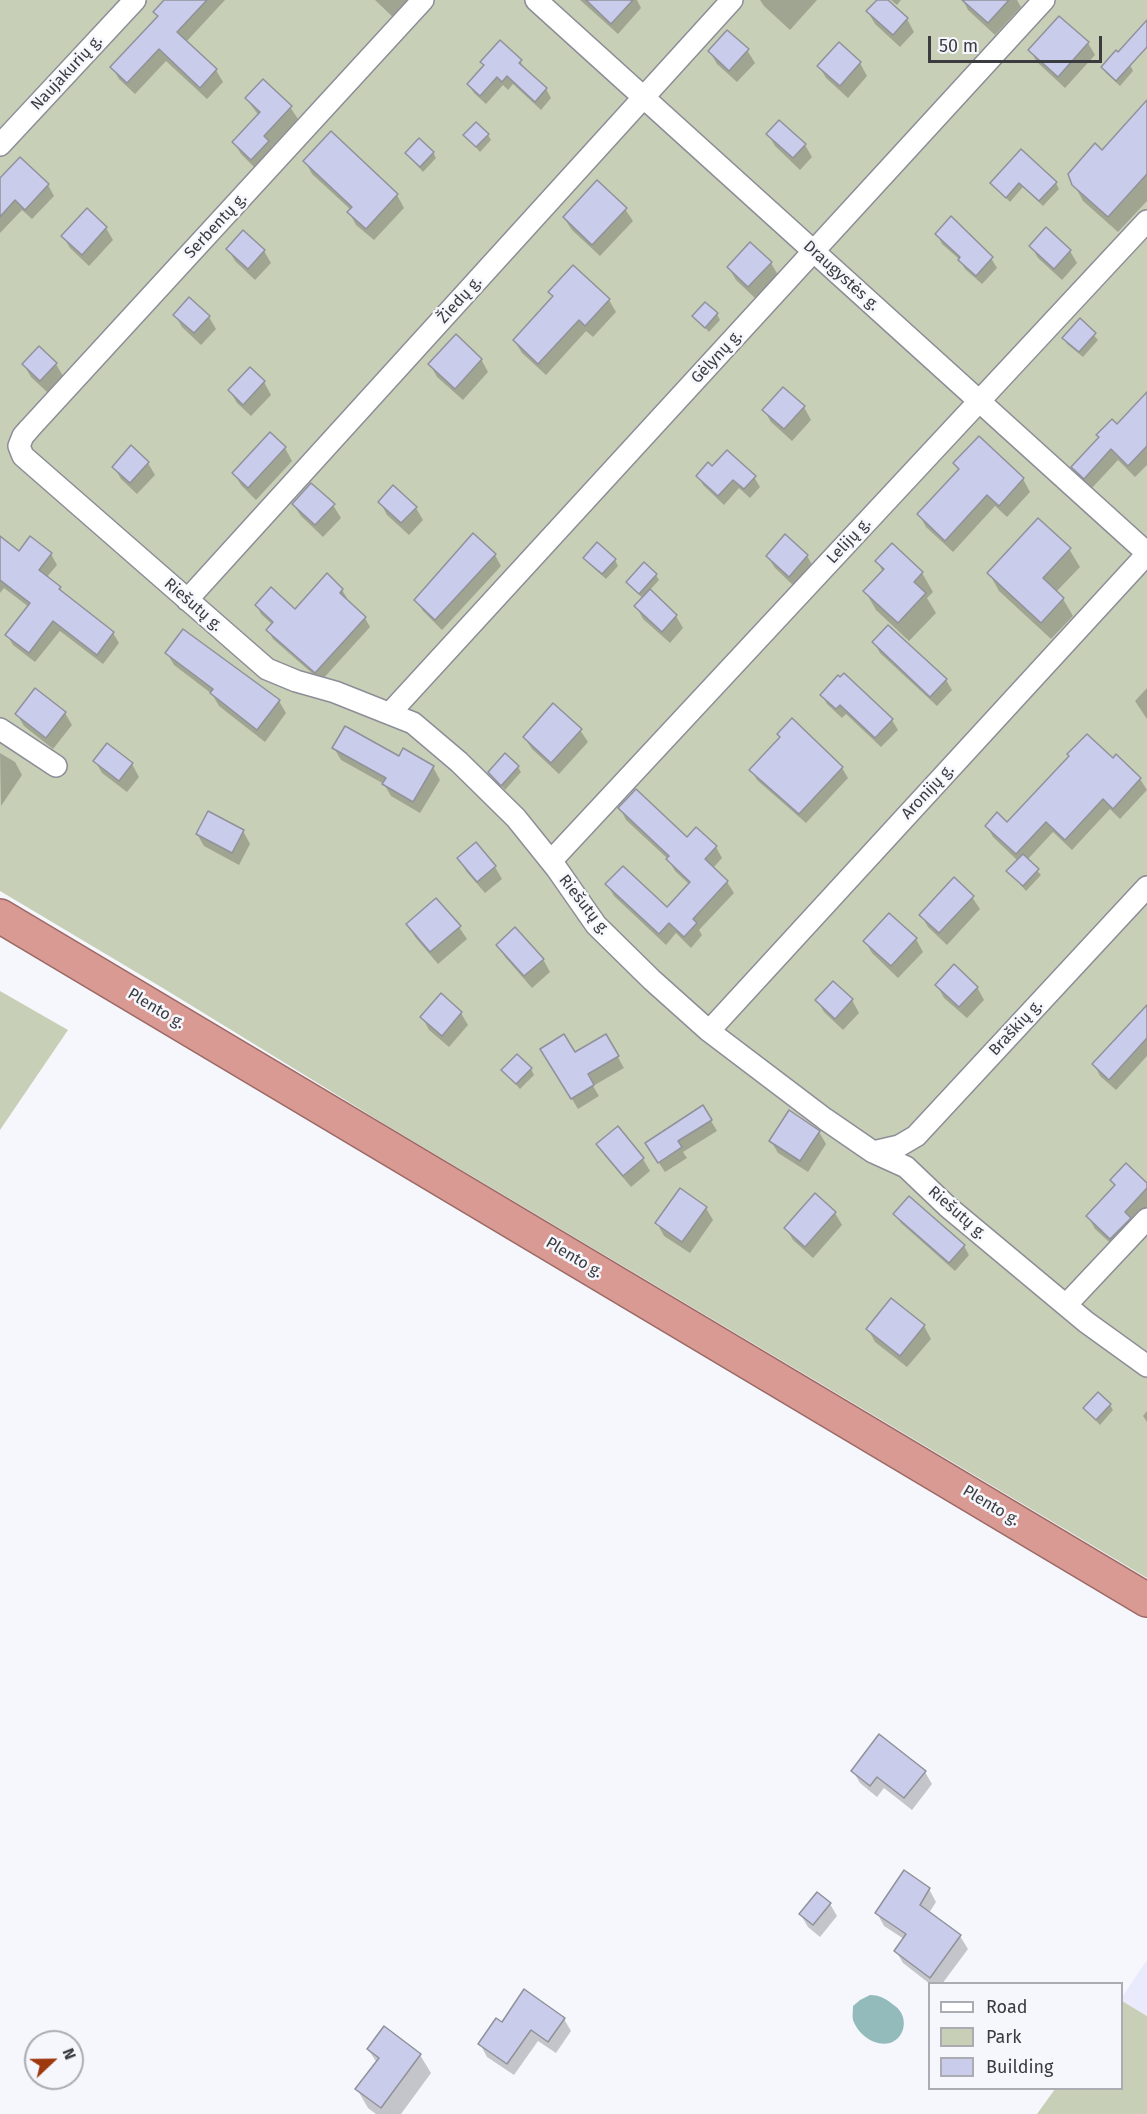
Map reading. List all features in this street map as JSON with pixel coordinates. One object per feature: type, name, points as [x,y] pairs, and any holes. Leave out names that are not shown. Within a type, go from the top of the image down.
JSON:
[{"type":"highway","name":"Plento g.","points":[[0,916],[1147,1600]]},
{"type":"street","name":"Naujakurių g.","points":[[0,145],[135,0]]},
{"type":"street","name":"Serbentų g.","points":[[23,456],[19,447],[23,436],[30,428],[423,0]]},
{"type":"street","name":"Draugystės g.","points":[[536,0],[1147,553]]},
{"type":"street","name":"Žiedų g.","points":[[187,600],[732,0]]},
{"type":"street","name":"Gėlynų g.","points":[[390,713],[1044,0]]},
{"type":"street","name":"Lelijų g.","points":[[551,861],[1147,221]]},
{"type":"street","name":"Riešutų g.","points":[[23,456],[267,669],[296,681],[335,692],[413,723],[459,762],[516,818],[551,861],[596,925],[652,980],[709,1031],[825,1119],[873,1152],[906,1167],[948,1207],[1066,1305],[1147,1366]]},
{"type":"street","name":"Aronijų g.","points":[[709,1031],[1147,553]]},
{"type":"street","points":[[0,729],[56,766]]},
{"type":"street","name":"Braškių g.","points":[[873,1152],[899,1146],[916,1136],[1147,887]]},
{"type":"street","points":[[1066,1305],[1147,1219]]},
{"type":"shaded area","points":[[1147,1960],[1147,2016],[1123,2002],[1123,1996]]},
{"type":"shaded area","points":[[870,1995],[886,1999],[902,2015],[904,2026],[900,2036],[890,2043],[878,2043],[867,2038],[855,2025],[853,2006]]},
{"type":"green space","points":[[0,0],[1147,0],[1147,1578],[386,1125],[0,891]]},
{"type":"green space","points":[[0,991],[68,1030],[0,1130]]},
{"type":"green space","points":[[1123,2002],[1147,2016],[1147,2114],[1037,2114],[1054,2090],[1123,2090]]},
{"type":"building","points":[[164,0],[207,0],[177,32],[217,69],[200,88],[159,49],[127,83],[110,67],[158,16],[153,12]]},
{"type":"building","points":[[586,0],[633,0],[611,24]]},
{"type":"building","points":[[877,0],[888,0],[908,18],[893,35],[866,11]]},
{"type":"building","points":[[962,0],[1009,0],[988,23]]},
{"type":"building","points":[[1059,16],[1089,42],[1058,77],[1028,50]]},
{"type":"building","points":[[1147,20],[1147,47],[1116,81],[1101,67]]},
{"type":"building","points":[[727,30],[749,49],[729,71],[708,51]]},
{"type":"building","points":[[500,40],[522,60],[519,63],[547,88],[535,102],[507,76],[502,82],[497,77],[480,96],[467,84],[484,65],[480,62]]},
{"type":"building","points":[[839,42],[861,62],[840,86],[817,66]]},
{"type":"building","points":[[263,79],[292,106],[264,136],[269,141],[251,160],[232,142],[260,112],[245,98]]},
{"type":"building","points":[[1147,100],[1147,174],[1108,217],[1072,185],[1068,174],[1095,143],[1102,150]]},
{"type":"building","points":[[779,120],[806,144],[793,158],[766,134]]},
{"type":"building","points":[[476,122],[489,134],[476,147],[463,135]]},
{"type":"building","points":[[331,131],[398,194],[366,229],[347,212],[352,207],[303,161]]},
{"type":"building","points":[[419,138],[434,152],[420,167],[405,153]]},
{"type":"building","points":[[1021,149],[1057,182],[1039,201],[1019,183],[1006,198],[990,183]]},
{"type":"building","points":[[20,157],[49,184],[25,210],[15,200],[0,217],[0,178]]},
{"type":"building","points":[[597,180],[627,208],[592,245],[563,217]]},
{"type":"building","points":[[87,208],[107,227],[82,255],[61,236]]},
{"type":"building","points":[[951,216],[993,257],[976,276],[958,260],[960,257],[935,234]]},
{"type":"building","points":[[1046,227],[1071,250],[1054,269],[1029,246]]},
{"type":"building","points":[[243,230],[265,250],[248,269],[226,249]]},
{"type":"building","points":[[750,242],[772,262],[748,287],[727,267]]},
{"type":"building","points":[[573,265],[610,299],[585,326],[579,320],[538,364],[513,340],[553,296],[548,292]]},
{"type":"building","points":[[189,297],[210,316],[194,333],[173,315]]},
{"type":"building","points":[[705,302],[718,313],[705,328],[692,316]]},
{"type":"building","points":[[1080,318],[1096,333],[1079,352],[1062,338]]},
{"type":"building","points":[[456,334],[482,359],[455,389],[428,364]]},
{"type":"building","points":[[39,346],[57,363],[40,381],[22,364]]},
{"type":"building","points":[[250,367],[265,381],[243,405],[228,390]]},
{"type":"building","points":[[783,387],[805,406],[784,429],[762,410]]},
{"type":"building","points":[[1147,392],[1147,446],[1128,466],[1111,449],[1084,479],[1071,467],[1099,437],[1096,435],[1112,419],[1117,424]]},
{"type":"building","points":[[270,432],[286,447],[248,488],[232,473]]},
{"type":"building","points":[[979,436],[1024,478],[999,506],[987,495],[945,541],[917,514],[959,469],[953,463]]},
{"type":"building","points":[[131,445],[149,462],[130,483],[112,467]]},
{"type":"building","points":[[727,450],[756,476],[744,489],[733,480],[718,496],[696,476],[708,462],[712,466]]},
{"type":"building","points":[[311,483],[335,504],[315,525],[292,504]]},
{"type":"building","points":[[393,485],[417,507],[401,523],[378,502]]},
{"type":"building","points":[[1038,518],[1071,548],[1043,578],[1064,598],[1041,623],[987,573]]},
{"type":"building","points":[[473,533],[496,554],[435,620],[414,600]]},
{"type":"building","points":[[785,534],[808,555],[789,577],[766,556]]},
{"type":"building","points":[[0,536],[19,551],[30,536],[52,553],[39,570],[61,587],[59,589],[114,632],[97,655],[53,621],[29,653],[5,635],[30,603],[0,580]]},
{"type":"building","points":[[597,542],[616,559],[602,574],[583,558]]},
{"type":"building","points":[[892,543],[923,572],[914,582],[926,593],[898,623],[863,591],[884,569],[875,561]]},
{"type":"building","points":[[644,562],[657,574],[639,594],[626,582]]},
{"type":"building","points":[[327,573],[343,589],[340,593],[366,617],[315,673],[266,630],[273,622],[255,605],[271,587],[295,609]]},
{"type":"building","points":[[650,589],[677,615],[662,632],[634,606]]},
{"type":"building","points":[[888,625],[947,679],[930,697],[872,642]]},
{"type":"building","points":[[183,629],[280,700],[257,730],[210,693],[213,689],[165,653]]},
{"type":"building","points":[[844,673],[893,719],[875,738],[840,705],[836,709],[820,695],[838,675],[840,677]]},
{"type":"building","points":[[35,688],[66,712],[46,738],[15,714]]},
{"type":"building","points":[[553,703],[582,729],[551,763],[523,737]]},
{"type":"building","points":[[792,718],[843,767],[799,814],[749,770],[780,737],[777,734]]},
{"type":"building","points":[[345,726],[399,756],[403,748],[434,766],[413,802],[382,784],[386,778],[332,748]]},
{"type":"building","points":[[1087,734],[1113,758],[1116,754],[1141,778],[1113,809],[1103,799],[1065,840],[1046,822],[1016,854],[985,826],[997,812],[1007,822]]},
{"type":"building","points":[[107,743],[133,763],[119,781],[93,761]]},
{"type":"building","points":[[505,753],[519,766],[501,786],[488,772]]},
{"type":"building","points":[[636,789],[687,837],[696,827],[717,846],[705,859],[728,881],[693,919],[697,923],[684,937],[669,923],[659,934],[605,884],[623,866],[667,907],[690,882],[666,859],[669,856],[618,808]]},
{"type":"building","points":[[208,811],[244,830],[232,853],[196,834]]},
{"type":"building","points":[[476,842],[496,866],[477,882],[457,858]]},
{"type":"building","points":[[1023,854],[1039,869],[1023,886],[1006,871]]},
{"type":"building","points":[[954,877],[974,896],[939,933],[919,915]]},
{"type":"building","points":[[436,898],[461,926],[430,952],[406,924]]},
{"type":"building","points":[[889,913],[917,938],[891,966],[863,941]]},
{"type":"building","points":[[515,927],[544,959],[524,976],[496,945]]},
{"type":"building","points":[[954,964],[978,987],[959,1007],[935,985]]},
{"type":"building","points":[[833,981],[853,999],[835,1019],[815,1000]]},
{"type":"building","points":[[441,993],[462,1012],[442,1036],[420,1017]]},
{"type":"building","points":[[1147,1005],[1147,1038],[1109,1080],[1092,1064]]},
{"type":"building","points":[[564,1034],[575,1052],[606,1034],[619,1056],[588,1074],[594,1085],[571,1099],[540,1049]]},
{"type":"building","points":[[517,1054],[532,1068],[516,1084],[501,1070]]},
{"type":"building","points":[[703,1105],[712,1120],[678,1141],[682,1147],[658,1163],[645,1143]]},
{"type":"building","points":[[789,1110],[820,1131],[800,1161],[769,1141]]},
{"type":"building","points":[[618,1126],[644,1158],[623,1176],[596,1144]]},
{"type":"building","points":[[1126,1163],[1147,1183],[1147,1188],[1125,1212],[1131,1218],[1110,1239],[1086,1216],[1115,1185],[1110,1180]]},
{"type":"building","points":[[680,1188],[707,1207],[682,1242],[655,1223]]},
{"type":"building","points":[[815,1193],[836,1212],[805,1247],[784,1228]]},
{"type":"building","points":[[909,1196],[965,1245],[949,1263],[893,1214]]},
{"type":"building","points":[[891,1298],[925,1325],[900,1356],[866,1329]]},
{"type":"building","points":[[1098,1392],[1111,1404],[1096,1420],[1083,1408]]},
{"type":"building","points":[[879,1734],[926,1771],[904,1798],[877,1777],[870,1786],[851,1771]]},
{"type":"building","points":[[904,1870],[930,1888],[920,1905],[961,1935],[930,1978],[894,1951],[906,1934],[875,1913]]},
{"type":"building","points":[[817,1892],[831,1903],[813,1925],[799,1914]]},
{"type":"building","points":[[524,1989],[565,2018],[548,2042],[531,2030],[507,2064],[478,2044],[496,2018],[502,2022]]},
{"type":"building","points":[[384,2026],[421,2054],[381,2108],[355,2089],[379,2058],[367,2049]]}]
